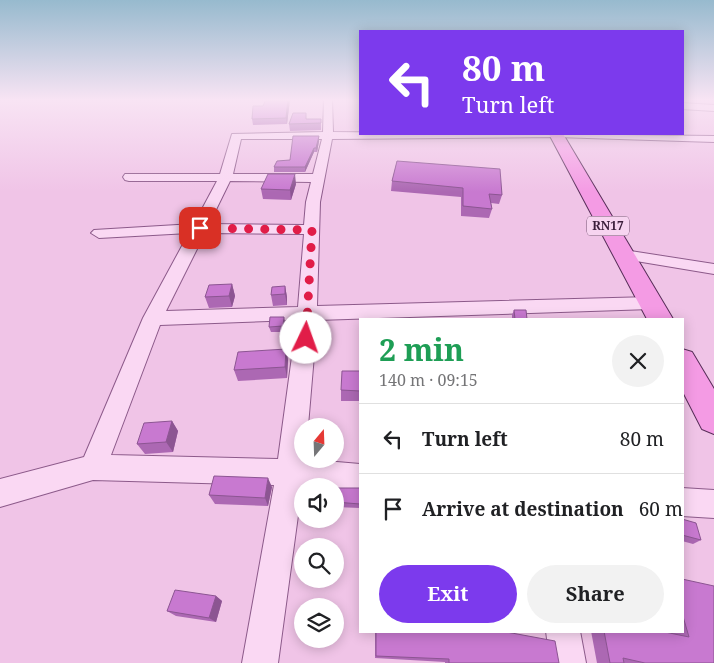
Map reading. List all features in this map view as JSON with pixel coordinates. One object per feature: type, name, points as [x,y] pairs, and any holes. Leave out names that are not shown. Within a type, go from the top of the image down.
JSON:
[{"type":"main road","name":"RN17","points":[[557,135],[656,311]]},
{"type":"main road","points":[[684,364],[714,419]]},
{"type":"street","points":[[260,663],[290,472],[307,315],[313,202],[320,178],[328,130]]},
{"type":"street","points":[[93,467],[153,318],[226,176],[236,136],[359,134]]},
{"type":"street","points":[[588,135],[714,139]]},
{"type":"street","points":[[129,177],[226,176],[320,178]]},
{"type":"street","points":[[99,233],[200,228],[312,230]]},
{"type":"street","points":[[624,255],[714,268]]},
{"type":"street","points":[[153,318],[656,311]]},
{"type":"street","points":[[0,493],[93,467],[290,472],[359,477]]},
{"type":"street","points":[[684,502],[714,504]]},
{"type":"street","points":[[562,633],[568,663]]},
{"type":"building","points":[[293,136],[319,136],[316,148],[314,148],[305,167],[274,167],[277,161],[290,160]]},
{"type":"building","points":[[397,161],[500,169],[502,195],[489,194],[492,209],[463,206],[463,188],[392,181]]},
{"type":"building","points":[[268,174],[295,174],[290,190],[261,189]]},
{"type":"building","points":[[232,284],[229,296],[205,297],[209,285]]},
{"type":"building","points":[[285,286],[285,294],[271,295],[272,287]]},
{"type":"building","points":[[514,310],[526,310],[527,318],[515,318]]},
{"type":"building","points":[[270,317],[284,317],[283,326],[269,327]]},
{"type":"building","points":[[286,349],[285,367],[234,370],[238,352]]},
{"type":"building","points":[[342,371],[359,371],[359,391],[341,390]]},
{"type":"building","points":[[172,421],[166,442],[137,444],[144,423]]},
{"type":"building","points":[[214,476],[268,478],[265,498],[209,495]]},
{"type":"building","points":[[344,488],[359,488],[359,504],[344,503]]},
{"type":"building","points":[[684,520],[696,523],[701,540],[684,536]]},
{"type":"building","points":[[684,579],[714,586],[714,663],[645,663],[623,658],[624,663],[610,663],[604,633],[670,633],[689,637],[684,620]]},
{"type":"building","points":[[175,590],[216,596],[209,618],[167,611]]},
{"type":"building","points":[[376,633],[512,633],[555,641],[559,663],[449,663],[449,659],[376,656]]},
{"type":"route","points":[[200,228],[312,230],[306,338]]}]
